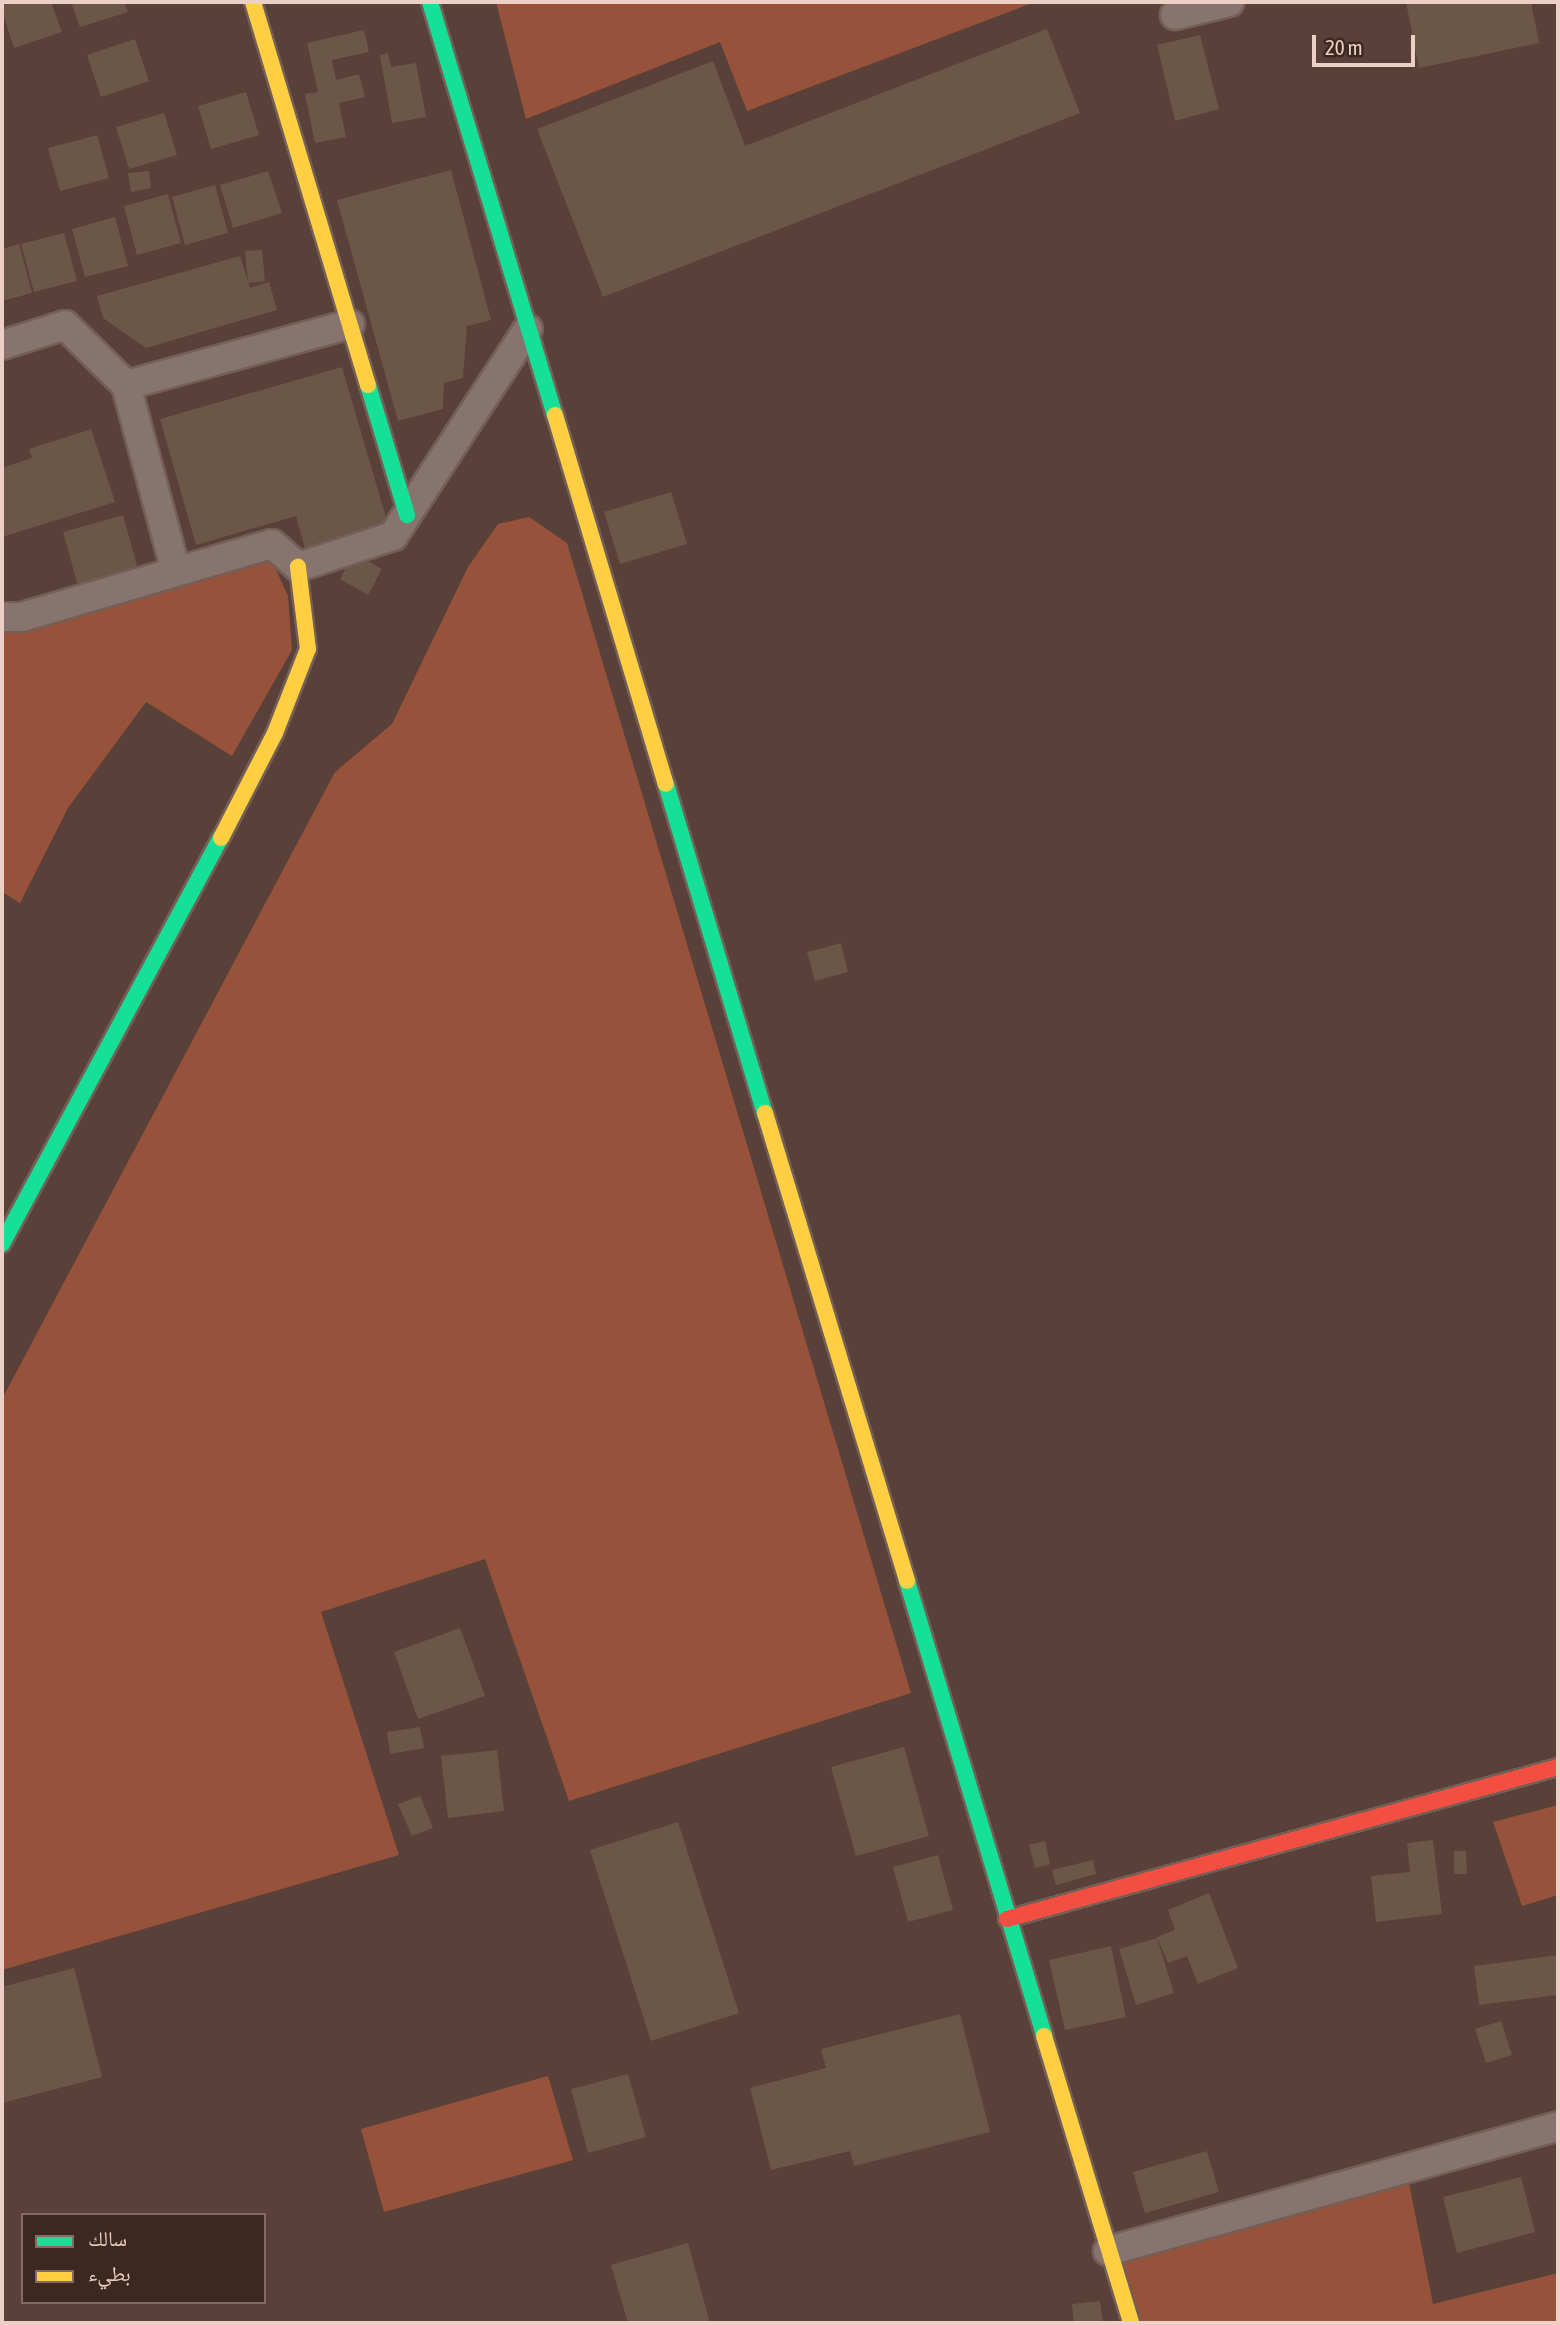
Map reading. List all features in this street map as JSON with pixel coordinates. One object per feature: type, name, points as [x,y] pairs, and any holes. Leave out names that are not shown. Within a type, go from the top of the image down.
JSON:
[{"type":"street","points":[[253,2],[407,514]]},
{"type":"street","points":[[430,2],[1131,2323]]},
{"type":"street","points":[[1175,15],[1229,2]]},
{"type":"street","points":[[126,385],[350,324]]},
{"type":"street","points":[[2,345],[65,325],[126,385],[176,571]]},
{"type":"street","points":[[298,567],[393,536],[528,329]]},
{"type":"street","points":[[2,617],[22,617],[272,544],[298,567],[308,649],[275,733],[135,1003],[2,1244]]},
{"type":"street","points":[[1007,1919],[1558,1767]]},
{"type":"street","points":[[1108,2252],[1558,2126]]},
{"type":"shaded area","points":[[496,2],[1035,2],[747,111],[720,42],[526,119]]},
{"type":"shaded area","points":[[529,517],[567,543],[911,1693],[569,1801],[485,1559],[321,1612],[399,1855],[2,1970],[2,1399],[335,772],[392,724],[468,567],[498,524]]},
{"type":"shaded area","points":[[272,561],[288,596],[292,650],[232,756],[146,702],[68,808],[20,903],[2,892],[2,617],[176,571]]},
{"type":"shaded area","points":[[1558,1805],[1558,1895],[1522,1906],[1493,1822]]},
{"type":"shaded area","points":[[548,2076],[573,2160],[384,2212],[361,2129]]},
{"type":"shaded area","points":[[1406,2168],[1433,2304],[1558,2273],[1558,2323],[1131,2323],[1108,2252]]},
{"type":"building","points":[[10,2],[51,2],[62,32],[14,48],[2,11],[2,5]]},
{"type":"building","points":[[71,2],[124,2],[128,12],[80,27]]},
{"type":"building","points":[[1406,2],[1531,2],[1539,43],[1419,68]]},
{"type":"building","points":[[1047,29],[1080,113],[603,297],[537,129],[713,61],[745,146]]},
{"type":"building","points":[[364,30],[369,52],[332,60],[336,80],[359,74],[365,97],[339,103],[346,137],[315,143],[305,94],[318,92],[307,43]]},
{"type":"building","points":[[1200,35],[1219,109],[1175,121],[1157,45]]},
{"type":"building","points":[[135,39],[149,81],[101,97],[87,55]]},
{"type":"building","points":[[388,53],[391,67],[416,63],[426,117],[392,123],[380,55]]},
{"type":"building","points":[[246,92],[259,135],[211,149],[198,106]]},
{"type":"building","points":[[164,113],[177,155],[129,169],[116,127]]},
{"type":"building","points":[[97,135],[109,178],[60,191],[48,148]]},
{"type":"building","points":[[451,170],[491,320],[467,326],[463,378],[444,383],[443,409],[398,421],[337,200]]},
{"type":"building","points":[[149,171],[151,188],[131,192],[128,173]]},
{"type":"building","points":[[268,171],[282,213],[233,228],[220,185]]},
{"type":"building","points":[[215,185],[228,233],[185,245],[172,197]]},
{"type":"building","points":[[168,194],[181,243],[137,255],[124,206]]},
{"type":"building","points":[[115,217],[128,266],[85,277],[72,229]]},
{"type":"building","points":[[64,233],[77,281],[34,292],[21,244]]},
{"type":"building","points":[[19,244],[32,293],[2,301],[2,249]]},
{"type":"building","points":[[262,250],[265,281],[248,283],[245,251]]},
{"type":"building","points":[[240,256],[250,288],[269,282],[277,310],[146,348],[103,318],[97,296]]},
{"type":"building","points":[[342,367],[389,528],[306,552],[296,516],[196,545],[160,419]]},
{"type":"building","points":[[91,429],[115,502],[2,537],[2,468],[32,458],[29,449]]},
{"type":"building","points":[[671,492],[687,544],[620,564],[604,512]]},
{"type":"building","points":[[123,515],[140,576],[80,593],[63,532]]},
{"type":"building","points":[[354,553],[382,569],[368,595],[340,579]]},
{"type":"building","points":[[841,943],[848,972],[815,981],[807,952]]},
{"type":"building","points":[[460,1628],[485,1696],[418,1719],[394,1652]]},
{"type":"building","points":[[420,1727],[424,1748],[390,1754],[387,1732]]},
{"type":"building","points":[[904,1747],[929,1836],[856,1856],[831,1767]]},
{"type":"building","points":[[497,1750],[504,1811],[448,1818],[441,1756]]},
{"type":"building","points":[[420,1796],[433,1828],[412,1836],[398,1804]]},
{"type":"building","points":[[678,1822],[739,2013],[651,2041],[590,1850]]},
{"type":"building","points":[[1433,1840],[1442,1914],[1376,1922],[1371,1876],[1410,1872],[1407,1843]]},
{"type":"building","points":[[1045,1841],[1050,1864],[1035,1868],[1029,1845]]},
{"type":"building","points":[[1454,1851],[1466,1851],[1467,1874],[1454,1874]]},
{"type":"building","points":[[938,1855],[953,1910],[908,1922],[893,1867]]},
{"type":"building","points":[[1093,1860],[1096,1874],[1056,1885],[1052,1870]]},
{"type":"building","points":[[1209,1893],[1238,1968],[1198,1984],[1187,1956],[1168,1963],[1157,1937],[1175,1930],[1168,1910]]},
{"type":"building","points":[[1157,1938],[1174,1993],[1136,2005],[1119,1949]]},
{"type":"building","points":[[1111,1946],[1126,2017],[1065,2030],[1049,1960]]},
{"type":"building","points":[[1558,1955],[1558,1995],[1479,2005],[1474,1966]]},
{"type":"building","points":[[74,1968],[102,2077],[2,2103],[2,1987]]},
{"type":"building","points":[[960,2014],[990,2132],[854,2166],[850,2151],[771,2170],[750,2088],[826,2068],[821,2049]]},
{"type":"building","points":[[1501,2021],[1512,2055],[1486,2063],[1475,2029]]},
{"type":"building","points":[[628,2074],[646,2137],[588,2153],[571,2089]]},
{"type":"building","points":[[1207,2151],[1219,2192],[1145,2213],[1133,2172]]},
{"type":"building","points":[[1521,2177],[1535,2232],[1457,2253],[1443,2197]]},
{"type":"building","points":[[688,2243],[710,2323],[628,2323],[611,2265]]},
{"type":"building","points":[[1100,2301],[1103,2323],[1074,2323],[1072,2304]]},
{"type":"traffic: fast","points":[[430,2],[555,415]]},
{"type":"traffic: fast","points":[[368,385],[407,515]]},
{"type":"traffic: fast","points":[[666,784],[765,1113]]},
{"type":"traffic: fast","points":[[2,1244],[221,838]]},
{"type":"traffic: fast","points":[[907,1581],[1044,2036]]},
{"type":"traffic: slow","points":[[253,2],[368,385]]},
{"type":"traffic: slow","points":[[555,415],[666,784]]},
{"type":"traffic: slow","points":[[221,838],[275,733],[308,649],[298,567]]},
{"type":"traffic: slow","points":[[765,1113],[907,1581]]},
{"type":"traffic: slow","points":[[1044,2036],[1131,2323]]},
{"type":"traffic: jam","points":[[1007,1919],[1558,1767]]}]
